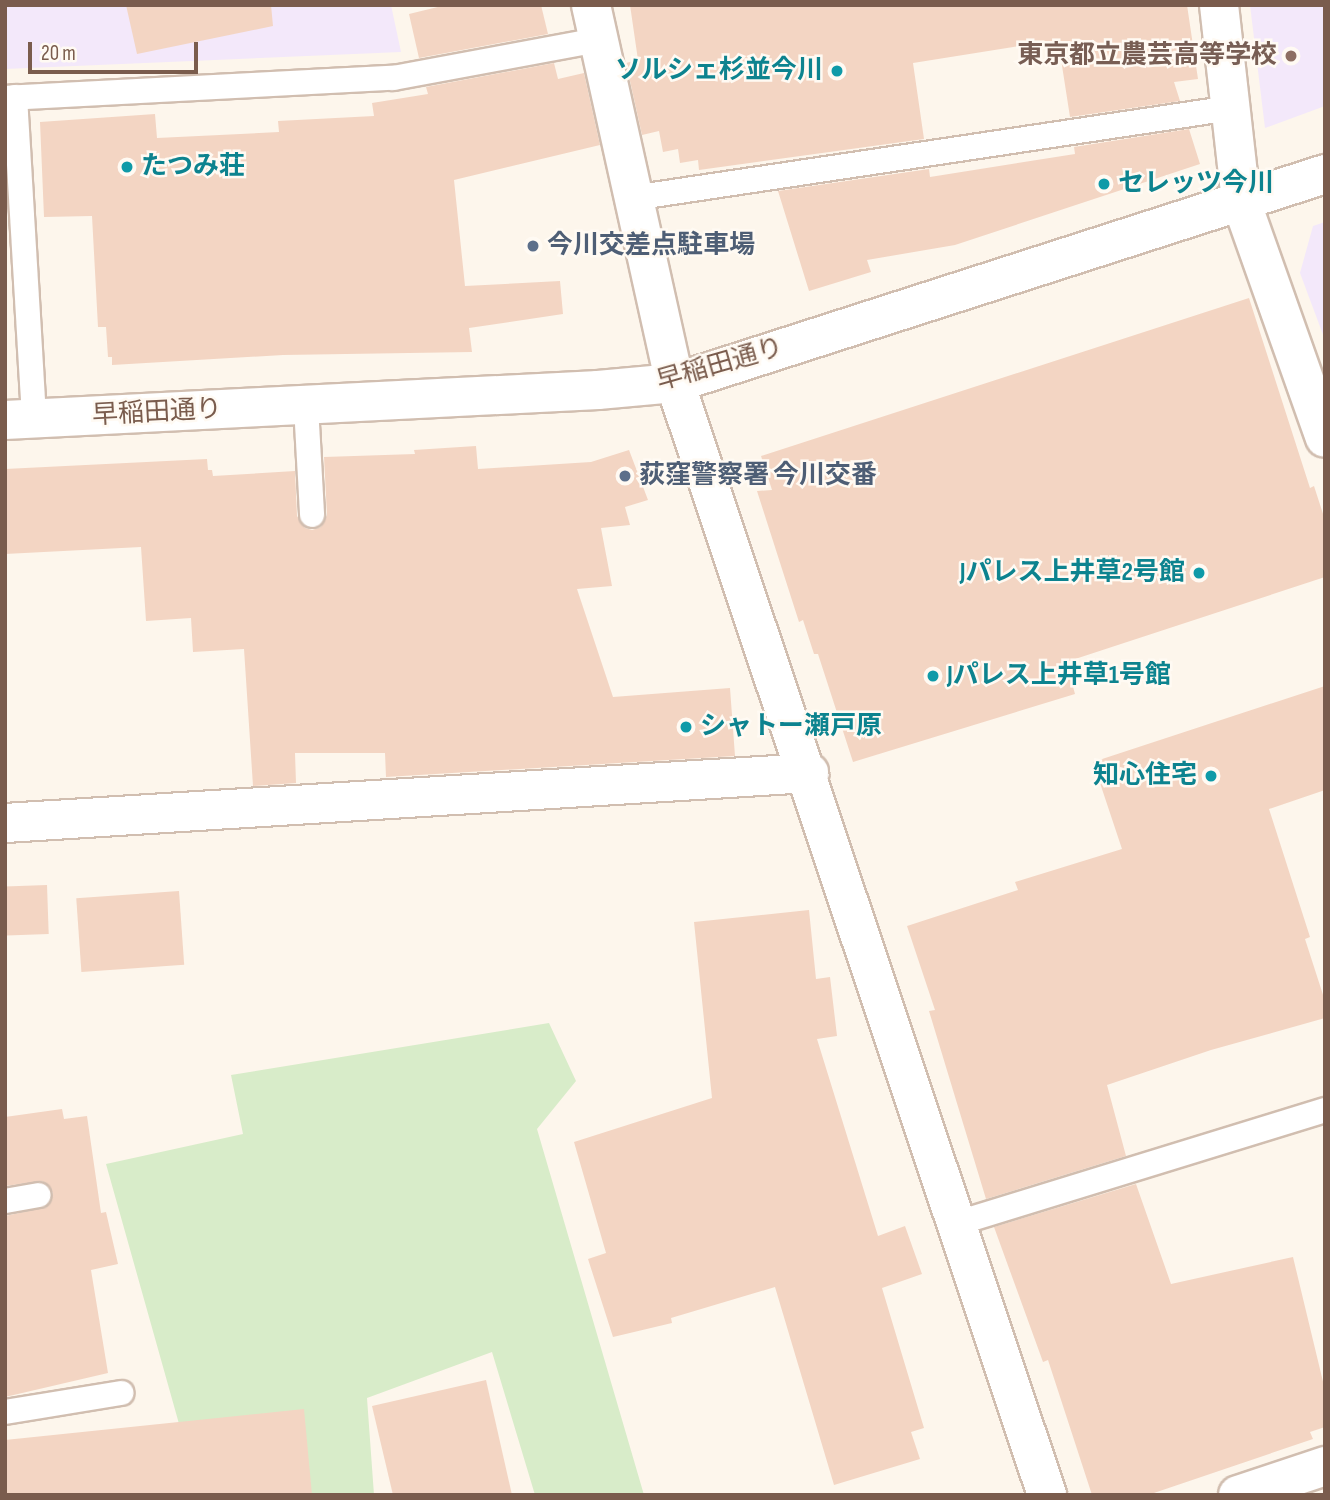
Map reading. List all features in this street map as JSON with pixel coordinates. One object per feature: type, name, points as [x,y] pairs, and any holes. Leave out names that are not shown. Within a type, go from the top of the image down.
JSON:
[{"type":"street","points":[[1219,5],[1241,201],[1325,438]]},
{"type":"street","points":[[595,22],[676,383],[809,774],[1047,1495]]},
{"type":"street","name":"早稲田通り","points":[[20,419],[598,390],[676,383],[1325,174]]},
{"type":"street","points":[[5,823],[809,774]]},
{"type":"street","points":[[1238,1495],[1325,1466]]},
{"type":"lane","points":[[20,419],[10,98],[393,78],[595,22]]},
{"type":"lane","points":[[633,198],[1231,108]]},
{"type":"lane","points":[[306,406],[312,515]]},
{"type":"lane","points":[[958,1223],[1325,1110]]},
{"type":"lane","points":[[5,1201],[38,1195]]},
{"type":"lane","points":[[5,1412],[121,1393]]},
{"type":"shaded area","points":[[5,5],[391,5],[401,52],[5,69]]},
{"type":"shaded area","name":"東京都立農芸高等学校","points":[[1250,5],[1325,5],[1325,106],[1265,128]]},
{"type":"shaded area","points":[[1325,222],[1325,340],[1300,273],[1313,226]]},
{"type":"green space","points":[[549,1023],[576,1081],[537,1129],[644,1495],[535,1495],[492,1352],[367,1398],[374,1495],[199,1495],[106,1164],[243,1134],[231,1075]]},
{"type":"building","points":[[126,5],[271,5],[273,26],[137,54]]},
{"type":"building","points":[[446,5],[541,5],[548,34],[419,58],[409,14]]},
{"type":"building","points":[[630,5],[1187,5],[1198,79],[1174,82],[1180,101],[1070,117],[1058,40],[913,63],[924,139],[699,170],[698,160],[680,163],[678,149],[663,152],[659,131],[642,135],[626,63],[638,60]]},
{"type":"building","points":[[554,63],[558,79],[584,73],[600,145],[454,180],[465,286],[560,281],[563,314],[469,328],[472,352],[283,355],[112,365],[112,357],[108,357],[106,327],[98,327],[92,216],[44,217],[40,122],[155,114],[157,138],[279,132],[278,121],[374,116],[372,103],[428,94],[426,87]]},
{"type":"building","points":[[1189,129],[1200,164],[955,245],[867,260],[871,272],[809,291],[778,191],[929,169],[930,177],[1075,154],[1074,147]]},
{"type":"building","points":[[1249,298],[1310,488],[1314,486],[1325,520],[1325,577],[1066,662],[1075,694],[853,762],[818,654],[814,654],[803,620],[799,622],[757,491],[772,490],[761,456]]},
{"type":"building","points":[[476,446],[478,469],[591,462],[629,450],[648,500],[625,507],[630,525],[601,528],[612,586],[577,589],[613,697],[730,688],[735,756],[386,777],[385,753],[295,753],[296,783],[253,786],[244,649],[193,652],[191,618],[146,621],[141,547],[5,554],[5,469],[207,459],[208,470],[212,470],[213,476],[295,471],[297,516],[305,528],[312,530],[321,527],[327,515],[324,457],[415,454],[414,450]]},
{"type":"building","points":[[1325,686],[1325,790],[1269,809],[1310,937],[1305,939],[1325,1001],[1325,1018],[1211,1050],[1107,1085],[1126,1156],[986,1199],[929,1011],[935,1010],[907,926],[1018,890],[1015,882],[1122,849],[1093,762]]},
{"type":"building","points":[[47,885],[49,934],[7,935],[5,886]]},
{"type":"building","points":[[179,891],[184,965],[81,972],[76,898]]},
{"type":"building","points":[[809,910],[816,979],[830,977],[837,1036],[817,1039],[878,1236],[905,1226],[922,1274],[882,1288],[924,1428],[911,1432],[920,1459],[834,1485],[775,1287],[671,1318],[672,1323],[613,1337],[588,1259],[606,1253],[574,1142],[712,1098],[694,922]]},
{"type":"building","points":[[62,1109],[64,1119],[87,1116],[101,1213],[106,1212],[118,1264],[91,1270],[108,1373],[5,1397],[5,1216],[47,1207],[53,1193],[42,1181],[5,1186],[5,1117]]},
{"type":"building","points":[[1136,1184],[1171,1284],[1293,1257],[1325,1390],[1325,1427],[1310,1432],[1313,1439],[1148,1495],[1092,1495],[1048,1360],[1043,1362],[994,1227]]},
{"type":"building","points":[[486,1380],[512,1495],[393,1495],[372,1406]]},
{"type":"building","points":[[304,1409],[312,1495],[5,1495],[5,1440]]},
{"type":"place","name":"東京都立農芸高等学校","points":[[1291,56]]},
{"type":"place","name":"ソルシェ杉並今川","points":[[837,71]]},
{"type":"place","name":"たつみ荘","points":[[127,167]]},
{"type":"place","name":"セレッツ今川","points":[[1104,184]]},
{"type":"place","name":"今川交差点駐車場","points":[[533,246]]},
{"type":"place","name":"荻窪警察署 今川交番","points":[[625,476]]},
{"type":"place","name":"Jパレス上井草2号館","points":[[1199,573]]},
{"type":"place","name":"Jパレス上井草1号館","points":[[933,676]]},
{"type":"place","name":"シャトー瀬戸原","points":[[686,727]]},
{"type":"place","name":"知心住宅","points":[[1211,776]]}]
